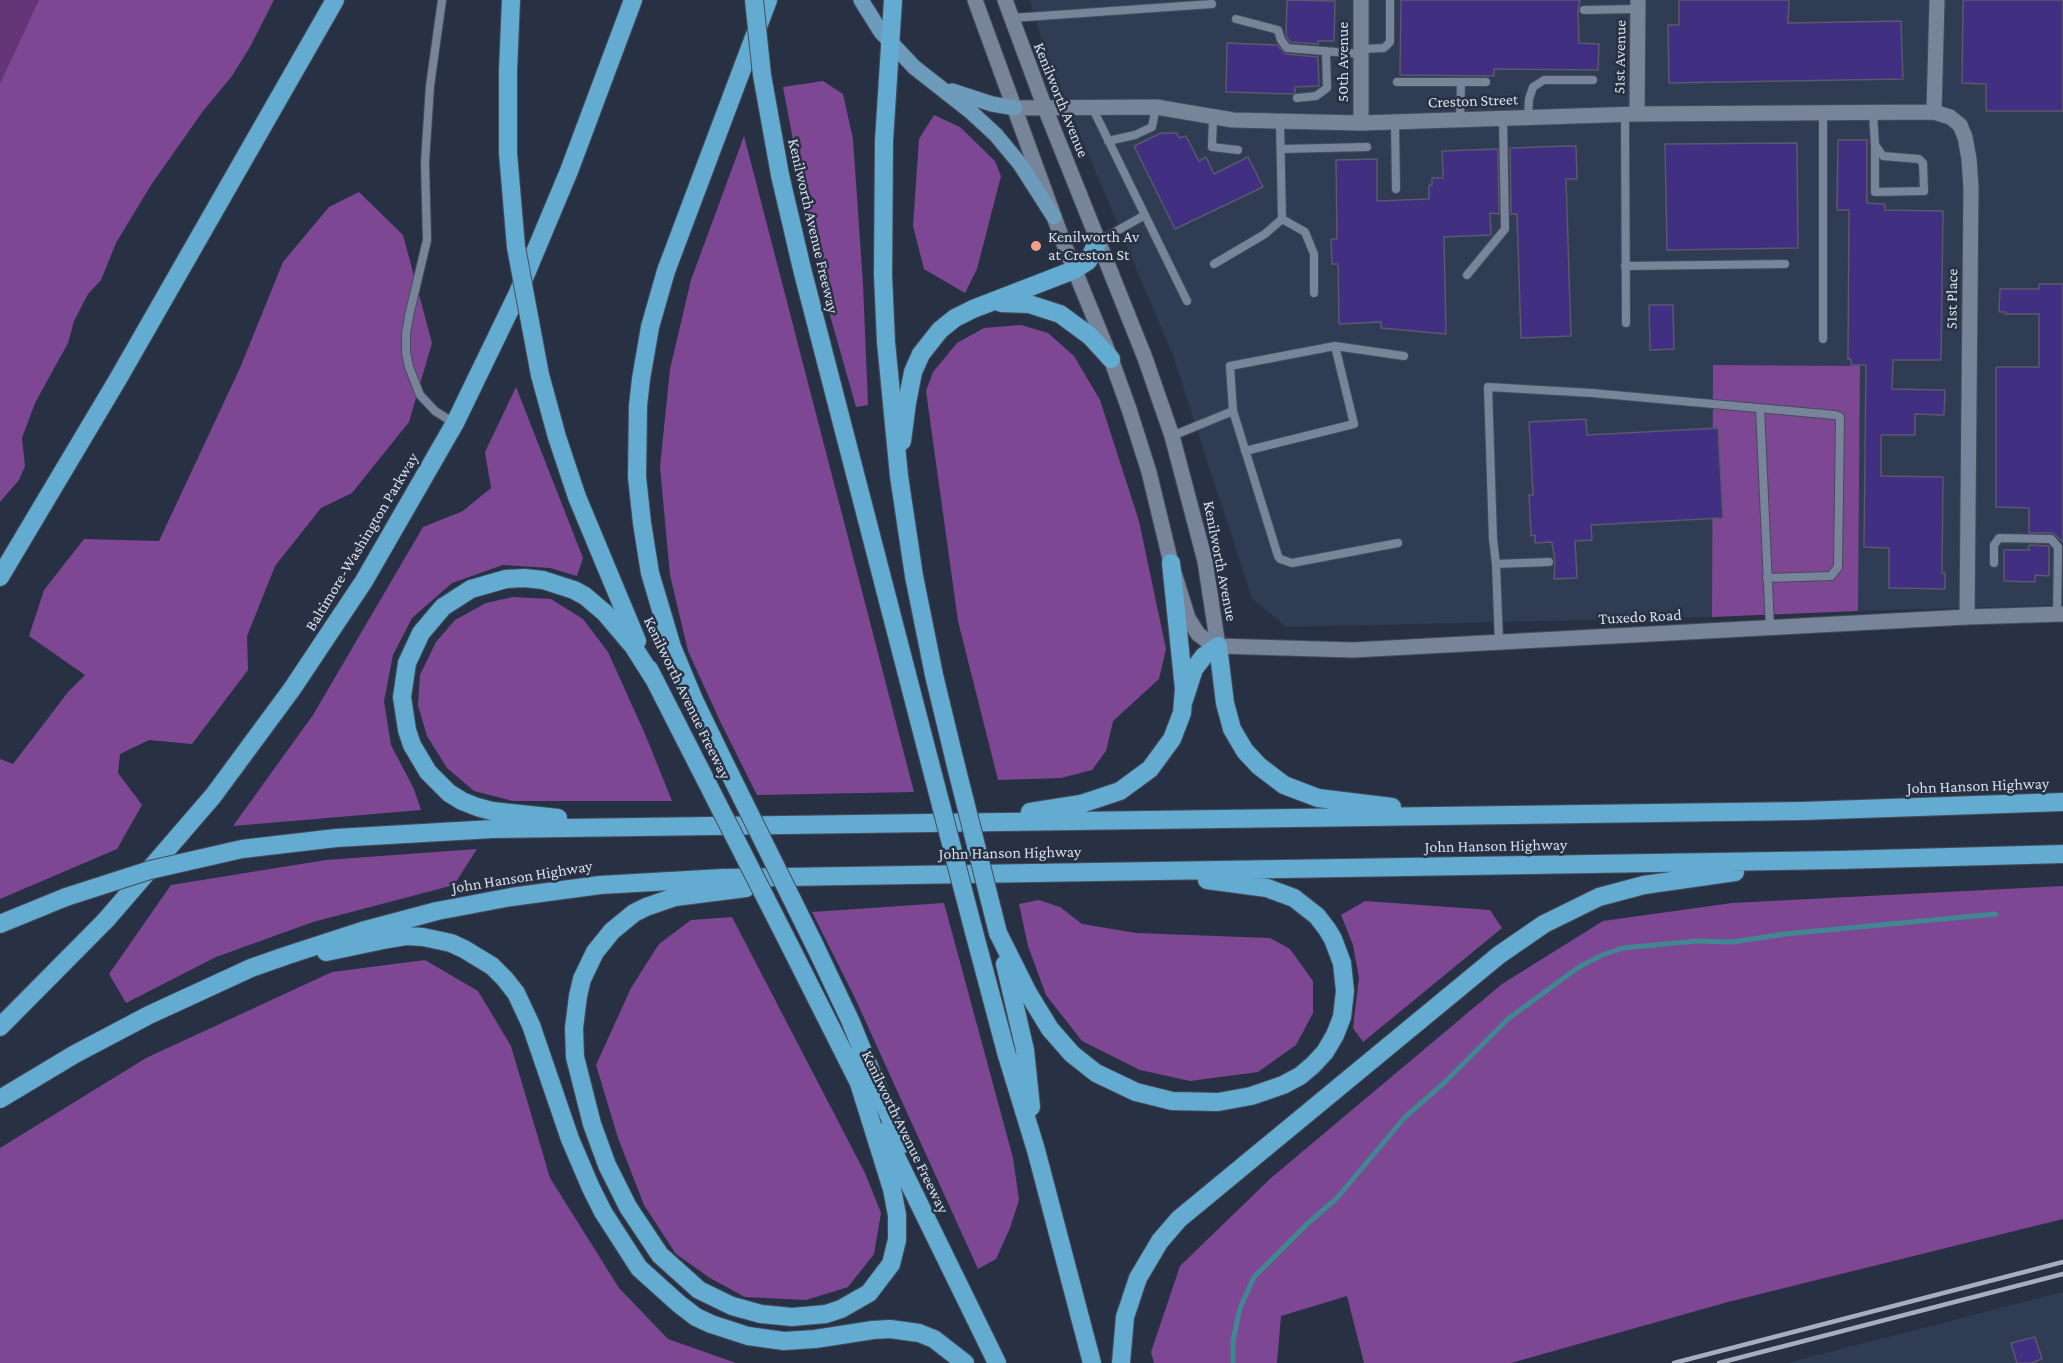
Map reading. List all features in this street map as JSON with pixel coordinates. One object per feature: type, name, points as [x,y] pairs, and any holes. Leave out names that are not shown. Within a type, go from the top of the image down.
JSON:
[{"type":"highway","points":[[0,577],[118,379],[315,36],[333,0]]},
{"type":"highway","name":"Kenilworth Avenue Freeway","points":[[511,0],[507,82],[508,153],[516,246],[540,375],[557,437],[588,527],[654,679],[858,1080],[997,1363]]},
{"type":"highway","name":"Baltimore-Washington Parkway","points":[[0,1027],[39,990],[129,896],[206,804],[304,672],[364,581],[455,423],[504,324],[542,238],[633,0]]},
{"type":"highway","name":"Kenilworth Avenue Freeway","points":[[754,0],[762,75],[780,175],[808,292],[974,932],[1006,1052],[1036,1150],[1092,1363]]},
{"type":"highway","points":[[768,0],[663,281],[646,344],[638,406],[638,488],[650,573],[672,647],[694,700],[850,1020],[959,1285]]},
{"type":"highway","points":[[893,0],[884,152],[883,275],[886,342],[899,476],[920,609],[1025,1050],[1036,1150]]},
{"type":"highway","points":[[899,476],[910,382],[927,346],[940,330],[955,318],[973,309],[1074,270],[1088,261],[1098,241]]},
{"type":"highway","points":[[973,309],[1017,302],[1050,310],[1081,328],[1111,359]]},
{"type":"highway","points":[[1171,563],[1184,678],[1184,700]]},
{"type":"highway","points":[[649,827],[492,812],[462,801],[437,782],[419,759],[407,730],[402,697],[403,680],[413,647],[430,620],[443,607],[471,589],[488,583],[524,578],[560,584],[585,596],[623,633],[654,679]]},
{"type":"highway","points":[[962,822],[1081,804],[1120,791],[1140,778],[1158,760],[1178,726],[1194,669],[1204,656],[1218,646],[1232,729],[1253,760],[1275,779],[1294,790],[1318,798],[1474,816]]},
{"type":"highway","name":"John Hanson Highway","points":[[0,924],[66,897],[150,870],[242,849],[304,841],[400,834],[493,829],[1823,810],[2063,802]]},
{"type":"highway","name":"John Hanson Highway","points":[[0,1099],[112,1034],[251,968],[324,942],[399,920],[474,903],[534,893],[642,881],[860,875],[1838,860],[2063,854]]},
{"type":"highway","points":[[1121,1363],[1125,1317],[1132,1292],[1144,1265],[1174,1224],[1191,1207],[1514,944],[1544,924],[1586,903],[1628,889],[1679,879],[1838,860]]},
{"type":"highway","points":[[998,933],[1035,1007],[1050,1029],[1079,1060],[1095,1073],[1115,1084],[1148,1096],[1172,1101],[1218,1102],[1240,1099],[1273,1089],[1300,1076],[1313,1065],[1325,1052],[1335,1035],[1342,1017],[1345,991],[1345,977],[1339,951],[1317,916],[1294,898],[1267,888],[1134,871]]},
{"type":"highway","points":[[858,1080],[895,1202],[898,1227],[891,1264],[869,1293],[841,1309],[811,1316],[760,1314],[732,1306],[699,1290],[660,1256],[640,1227],[599,1144],[579,1080],[574,1028],[582,979],[595,952],[622,921],[646,907],[690,894],[860,875]]},
{"type":"highway","points":[[251,968],[406,936],[451,943],[471,953],[492,966],[505,979],[522,1006],[535,1035],[580,1163],[614,1232],[639,1268],[679,1304],[711,1324],[747,1336],[766,1339],[784,1341],[815,1339],[873,1329],[919,1333],[934,1339],[966,1363]]},
{"type":"main road","points":[[861,0],[872,20],[889,42],[914,67],[984,124],[1007,148],[1032,181],[1054,217]]},
{"type":"main road","name":"Kenilworth Avenue","points":[[975,0],[1074,270],[1111,359],[1149,472],[1171,563],[1188,618],[1198,634],[1218,646],[1205,561],[1172,436],[1145,358],[1045,108],[1005,0]]},
{"type":"main road","name":"50th Avenue","points":[[1361,0],[1361,123]]},
{"type":"main road","points":[[1934,112],[1936,0]]},
{"type":"main road","name":"51st Avenue","points":[[1631,114],[1638,4]]},
{"type":"main road","points":[[940,87],[992,104],[1015,108]]},
{"type":"main road","name":"Creston Street","points":[[1015,108],[1156,107],[1213,117],[1280,122],[1361,123],[1631,114],[1934,112]]},
{"type":"main road","name":"51st Place","points":[[1934,112],[1950,117],[1959,125],[1965,137],[1969,159],[1971,199],[1967,617]]},
{"type":"main road","name":"Tuxedo Road","points":[[1218,646],[1343,651],[2060,614]]},
{"type":"lane","points":[[442,0],[430,86],[425,162],[427,240],[409,316],[406,343],[409,367],[420,395],[435,411],[455,423]]},
{"type":"lane","points":[[1236,19],[1278,30],[1287,48],[1361,52],[1384,48],[1390,42],[1390,0]]},
{"type":"lane","points":[[1010,18],[1212,4]]},
{"type":"lane","points":[[1584,10],[1638,4]]},
{"type":"lane","points":[[1297,98],[1316,96],[1327,88],[1326,51]]},
{"type":"lane","points":[[1528,118],[1529,99],[1533,87],[1544,80],[1593,80]]},
{"type":"lane","points":[[1396,82],[1486,82]]},
{"type":"lane","points":[[1460,120],[1461,82]]},
{"type":"lane","points":[[1092,107],[1187,300]]},
{"type":"lane","points":[[1108,141],[1135,135],[1152,127],[1156,107]]},
{"type":"lane","points":[[1823,113],[1823,339]]},
{"type":"lane","points":[[1873,113],[1875,192],[1924,191],[1923,163],[1919,159],[1883,156],[1875,145]]},
{"type":"lane","points":[[1626,323],[1625,266],[1631,114]]},
{"type":"lane","points":[[1213,117],[1212,147],[1238,150]]},
{"type":"lane","points":[[1467,275],[1505,229],[1503,118]]},
{"type":"lane","points":[[1214,264],[1265,234],[1282,219],[1280,122]]},
{"type":"lane","points":[[1395,122],[1396,189]]},
{"type":"lane","points":[[1281,149],[1367,147]]},
{"type":"lane","points":[[1098,241],[1145,215]]},
{"type":"lane","points":[[1282,219],[1305,232],[1314,254],[1314,293]]},
{"type":"lane","points":[[1625,266],[1785,264]]},
{"type":"lane","points":[[1245,451],[1354,424],[1335,346]]},
{"type":"lane","points":[[1398,543],[1292,562],[1280,559],[1233,411],[1230,366],[1335,346],[1404,356]]},
{"type":"lane","points":[[1499,642],[1488,387],[1592,393],[1840,417],[1838,567],[1831,576],[1767,578]]},
{"type":"lane","points":[[1760,409],[1770,628]]},
{"type":"lane","points":[[1172,436],[1233,411]]},
{"type":"lane","points":[[1994,563],[1994,545],[1999,538],[2051,539],[2058,547],[2060,614]]},
{"type":"lane","points":[[1496,564],[1549,561]]},
{"type":"shaded area","points":[[0,0],[92,0],[0,156]]},
{"type":"shaded area","points":[[39,0],[274,0],[232,76],[203,111],[151,185],[116,243],[101,280],[88,294],[74,321],[68,343],[35,403],[22,438],[25,466],[19,480],[0,502],[0,84]]},
{"type":"shaded area","points":[[1030,0],[2063,0],[2063,605],[1858,611],[1860,367],[1714,365],[1712,617],[1286,627],[1252,598],[1173,356],[1046,54]]},
{"type":"shaded area","points":[[823,81],[843,94],[853,139],[863,284],[868,405],[856,407],[826,301],[783,87]]},
{"type":"shaded area","points":[[934,115],[960,127],[995,161],[1001,176],[977,269],[965,293],[924,269],[913,226],[919,139]]},
{"type":"shaded area","points":[[744,136],[914,792],[757,795],[688,651],[670,575],[660,467],[670,369],[691,280]]},
{"type":"shaded area","points":[[359,192],[403,235],[432,343],[409,422],[352,493],[321,508],[275,566],[247,636],[248,670],[192,744],[149,740],[120,754],[118,773],[142,805],[117,849],[0,899],[0,759],[13,764],[68,692],[85,675],[29,636],[44,590],[84,539],[159,541],[240,368],[283,262],[329,207]]},
{"type":"shaded area","points":[[1021,325],[1048,333],[1074,356],[1100,400],[1139,521],[1166,649],[1159,679],[1113,721],[1106,751],[1092,770],[1061,778],[998,780],[958,621],[926,391],[933,372],[957,343],[984,328]]},
{"type":"shaded area","points":[[1713,365],[1860,366],[1858,611],[1712,617]]},
{"type":"shaded area","points":[[516,387],[583,558],[577,576],[550,568],[503,565],[452,583],[412,618],[393,655],[384,701],[391,745],[414,789],[421,810],[233,826],[313,715],[423,527],[463,511],[491,488],[485,452]]},
{"type":"shaded area","points":[[513,597],[551,599],[583,619],[608,652],[672,801],[513,801],[474,791],[447,768],[427,736],[418,705],[420,675],[436,642],[455,620],[486,603]]},
{"type":"shaded area","points":[[477,849],[454,885],[313,922],[216,957],[126,1003],[109,974],[171,885],[326,860]]},
{"type":"shaded area","points":[[2063,886],[2063,1219],[1728,1302],[1511,1363],[1364,1363],[1347,1296],[1281,1316],[1277,1363],[1154,1363],[1151,1352],[1180,1266],[1271,1178],[1502,984],[1603,921],[1732,903]]},
{"type":"shaded area","points":[[1039,900],[1060,907],[1082,924],[1136,933],[1270,938],[1290,949],[1313,981],[1313,1013],[1296,1045],[1258,1072],[1190,1081],[1140,1070],[1082,1041],[1046,995],[1028,946],[1019,904]]},
{"type":"shaded area","points":[[1365,901],[1490,910],[1502,928],[1363,1042],[1353,1028],[1359,978],[1353,945],[1341,915]]},
{"type":"shaded area","points":[[944,903],[1013,1158],[1019,1200],[996,1259],[978,1269],[855,998],[812,912]]},
{"type":"shaded area","points":[[732,917],[865,1173],[881,1213],[874,1254],[848,1287],[806,1300],[745,1297],[710,1278],[676,1254],[644,1205],[618,1138],[596,1065],[631,988],[659,944],[691,920]]},
{"type":"shaded area","points":[[425,960],[478,991],[511,1046],[550,1178],[619,1288],[668,1339],[736,1363],[0,1363],[0,1148],[146,1058],[332,972]]},
{"type":"shaded area","points":[[2063,1292],[2063,1363],[1787,1363]]},
{"type":"building","points":[[1287,0],[1335,1],[1334,41],[1318,41],[1318,44],[1290,42],[1286,36]]},
{"type":"building","points":[[1401,0],[1580,0],[1579,43],[1599,44],[1598,70],[1494,69],[1494,76],[1400,75]]},
{"type":"building","points":[[1679,0],[1789,0],[1788,23],[1901,21],[1903,79],[1669,83],[1668,25],[1679,25]]},
{"type":"building","points":[[1963,0],[2063,0],[2063,111],[1986,111],[1986,84],[1962,83]]},
{"type":"building","points":[[1227,43],[1277,45],[1286,54],[1318,57],[1319,86],[1295,87],[1293,94],[1226,92]]},
{"type":"building","points":[[1161,133],[1177,133],[1179,138],[1186,136],[1199,161],[1206,157],[1214,174],[1248,157],[1263,187],[1175,229],[1134,146]]},
{"type":"building","points":[[1838,140],[1867,140],[1867,203],[1885,204],[1885,210],[1943,211],[1941,360],[1893,360],[1892,389],[1945,390],[1944,415],[1915,414],[1915,435],[1881,435],[1881,476],[1943,477],[1942,573],[1945,573],[1945,589],[1889,588],[1889,548],[1864,547],[1866,365],[1851,365],[1851,359],[1848,359],[1849,210],[1837,210]]},
{"type":"building","points":[[1797,143],[1798,248],[1667,250],[1665,144]]},
{"type":"building","points":[[1576,146],[1577,179],[1566,179],[1571,336],[1521,338],[1517,214],[1511,214],[1510,148]]},
{"type":"building","points":[[1498,149],[1499,214],[1490,213],[1491,235],[1444,237],[1446,334],[1381,328],[1381,322],[1339,324],[1338,264],[1332,264],[1331,239],[1337,239],[1336,160],[1377,159],[1377,201],[1429,199],[1429,185],[1432,185],[1432,178],[1443,178],[1442,151]]},
{"type":"building","points":[[2039,284],[2063,284],[2063,542],[2053,533],[2029,533],[2029,508],[1996,507],[1996,367],[2039,367],[2039,314],[1999,312],[2000,289],[2039,289]]},
{"type":"building","points":[[1649,305],[1673,305],[1674,349],[1650,350]]},
{"type":"building","points":[[1586,419],[1587,435],[1718,428],[1723,518],[1591,525],[1592,540],[1575,541],[1577,578],[1554,579],[1555,561],[1552,542],[1535,543],[1535,535],[1531,536],[1529,495],[1533,495],[1529,422]]},
{"type":"building","points":[[2029,545],[2049,546],[2049,576],[2035,575],[2035,582],[2004,581],[2004,550],[2029,550]]},
{"type":"building","points":[[2035,1337],[2042,1359],[2031,1363],[2017,1363],[2011,1343]]},
{"type":"waterway","points":[[1233,1363],[1233,1341],[1240,1308],[1254,1277],[1306,1225],[1337,1198],[1405,1117],[1444,1083],[1509,1018],[1579,967],[1602,955],[1623,948],[1696,941],[1733,942],[1785,934],[1996,914]]},
{"type":"railway","points":[[1674,1363],[2063,1262]]},
{"type":"railway","points":[[1719,1363],[2063,1274]]},
{"type":"place","name":"Kenilworth Av at Creston St","points":[[1036,246]]}]
